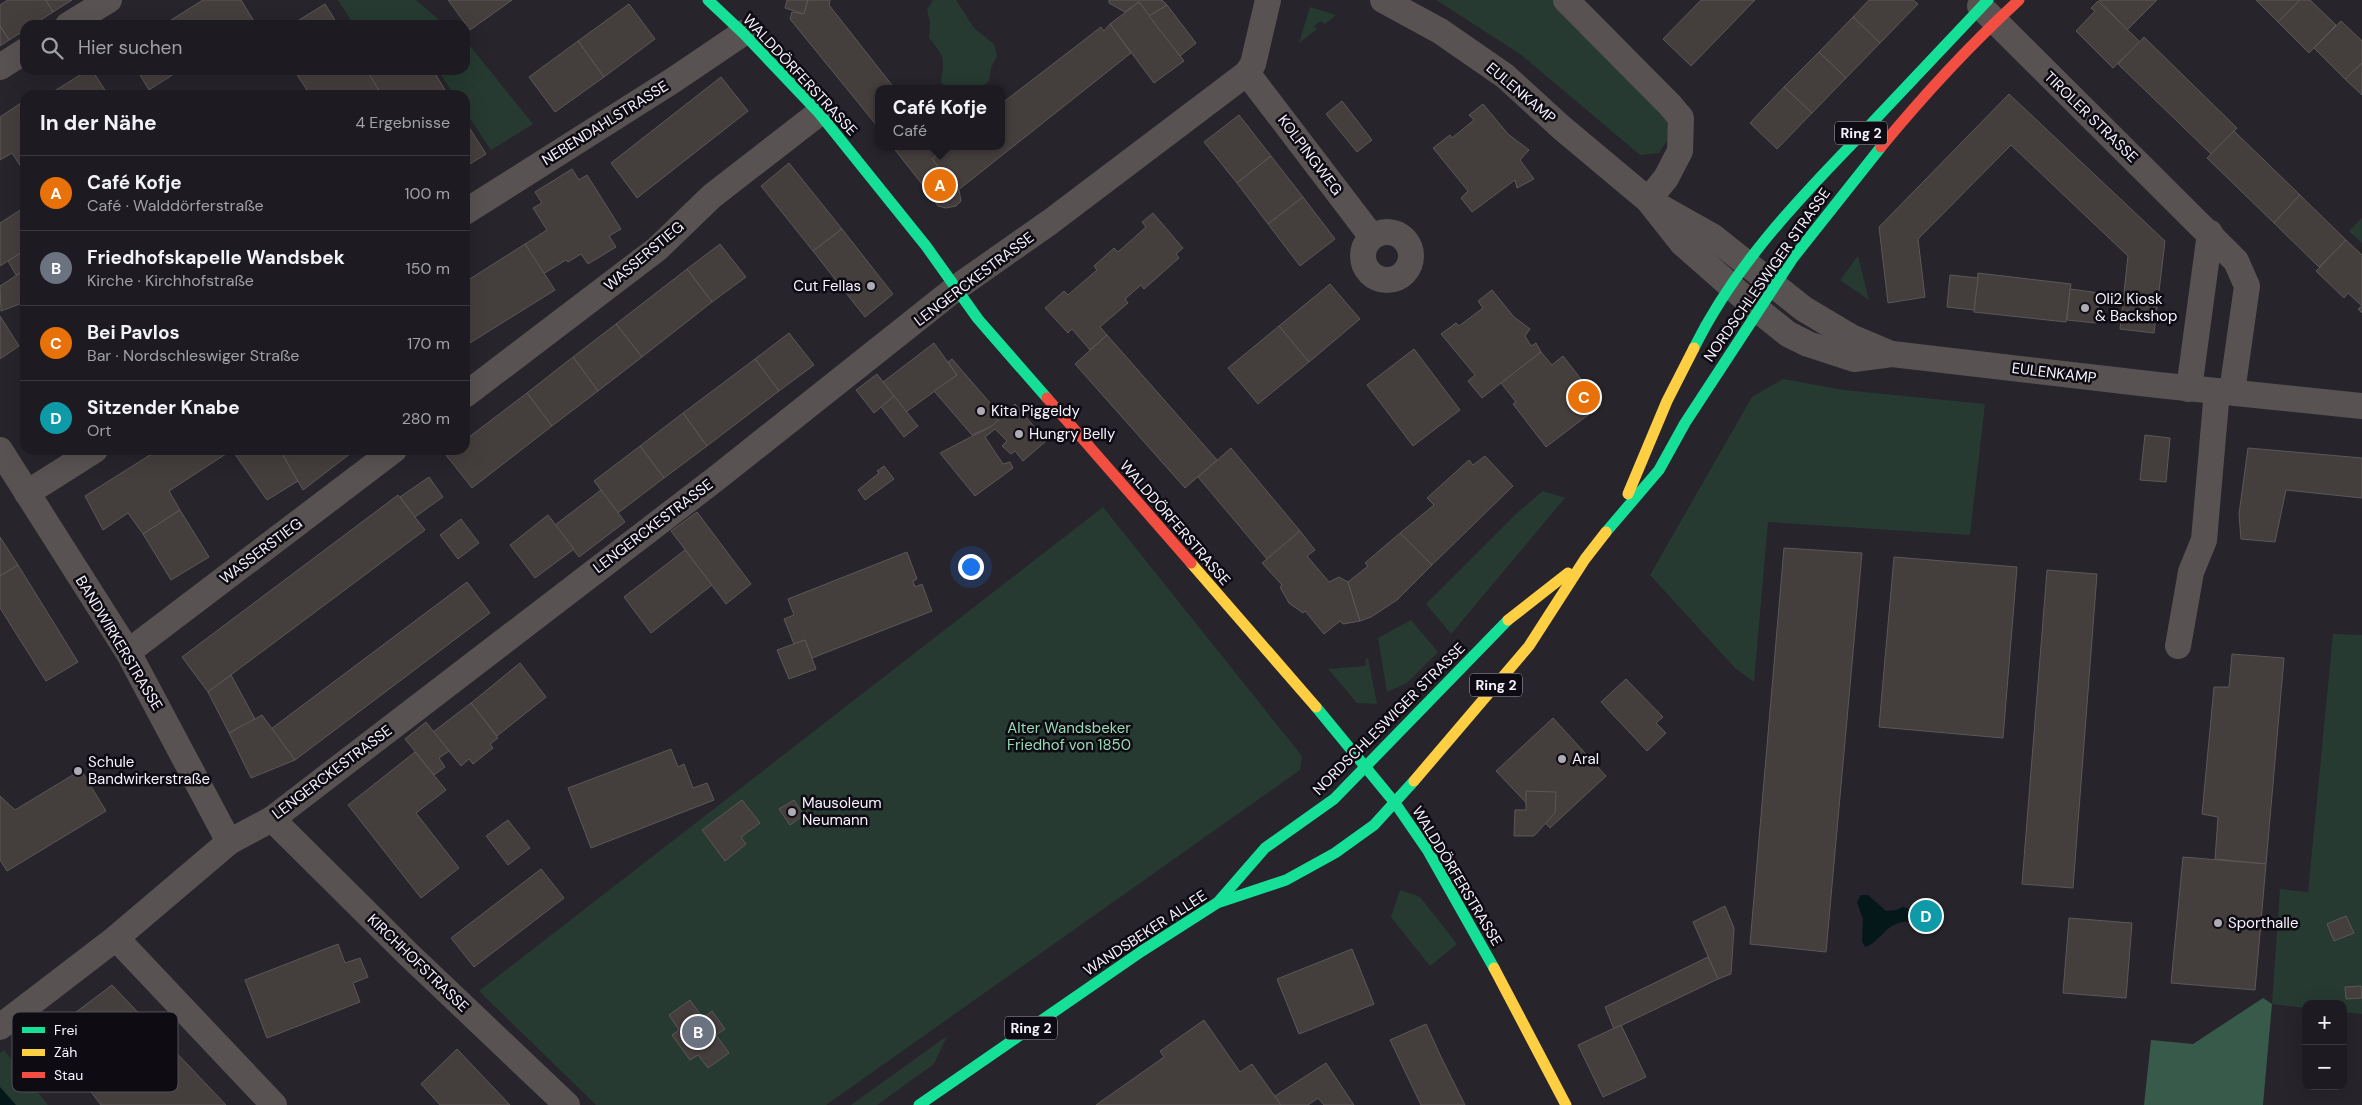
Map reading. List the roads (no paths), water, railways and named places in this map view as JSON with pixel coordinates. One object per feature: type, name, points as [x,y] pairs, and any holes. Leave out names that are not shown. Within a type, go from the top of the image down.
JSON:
[{"type":"main road","name":"WALDDÖRFERSTRASSE","points":[[708,0],[743,33],[819,113],[926,246],[978,320],[1367,766],[1428,852],[1465,914],[1566,1105]]},
{"type":"main road","name":"NORDSCHLESWIGER STRASSE","points":[[1620,514],[1667,401],[1703,329],[1746,263],[1783,216],[1985,7],[2019,0]]},
{"type":"main road","name":"NORDSCHLESWIGER STRASSE","points":[[1395,803],[1529,646],[1585,559],[1620,514],[1659,470],[1685,423],[1774,286],[1831,208],[1902,121],[1985,7]]},
{"type":"main road","name":"NORDSCHLESWIGER STRASSE","points":[[1217,903],[1265,848],[1334,799],[1507,621],[1585,559]]},
{"type":"main road","name":"WANDSBEKER ALLEE","points":[[919,1105],[1142,951],[1217,903],[1286,880],[1305,870],[1355,840],[1374,825],[1395,803]]},
{"type":"street","points":[[76,20],[109,0]]},
{"type":"street","points":[[1248,74],[1253,64],[1268,0]]},
{"type":"street","name":"EULENKAMP","points":[[1383,0],[1440,30],[1505,76],[1562,128],[1648,200],[1712,236],[1804,308],[1851,337],[1892,354]]},
{"type":"street","points":[[1566,0],[1681,118],[1680,151],[1666,178],[1648,200]]},
{"type":"street","name":"TIROLER STRASSE","points":[[1985,7],[2236,261],[2247,286],[2224,392]]},
{"type":"street","name":"NEBENDAHLSTRASSE","points":[[470,209],[672,81],[743,33]]},
{"type":"street","points":[[0,66],[20,54]]},
{"type":"street","name":"KOLPINGWEG","points":[[1248,74],[1372,237]]},
{"type":"street","name":"LENGERCKESTRASSE","points":[[20,1012],[116,938],[230,842],[272,819],[718,477],[956,288],[1050,222],[1248,74]]},
{"type":"street","name":"WASSERSTIEG","points":[[470,391],[657,249],[712,196],[819,113]]},
{"type":"street","name":"EULENKAMP","points":[[1648,200],[1682,243],[1788,334],[1815,346],[1854,359],[1892,354],[2189,389],[2362,406]]},
{"type":"street","points":[[2189,389],[2210,233]]},
{"type":"street","points":[[2178,646],[2190,572],[2204,540],[2224,392]]},
{"type":"street","name":"BANDWIRKERSTRASSE","points":[[0,450],[128,652],[230,842]]},
{"type":"street","points":[[27,493],[87,455]]},
{"type":"street","name":"WASSERSTIEG","points":[[128,652],[387,455]]},
{"type":"street","name":"KIRCHHOFSTRASSE","points":[[272,819],[407,953],[567,1105]]},
{"type":"street","points":[[116,938],[274,1105]]},
{"type":"street","name":"LENGERCKESTRASSE","points":[[0,1027],[12,1018]]},
{"type":"place","name":"Café Kofje","points":[[940,185]]},
{"type":"place","name":"Cut Fellas","points":[[871,286]]},
{"type":"place","name":"Oli2 Kiosk & Backshop","points":[[2085,308]]},
{"type":"place","name":"Bei Pavlos","points":[[1584,397]]},
{"type":"place","name":"Kita Piggeldy","points":[[981,411]]},
{"type":"place","name":"Hungry Belly","points":[[1019,434]]},
{"type":"place","name":"Aral","points":[[1562,759]]},
{"type":"place","name":"Schule Bandwirkerstraße","points":[[78,771]]},
{"type":"place","name":"Mausoleum Neumann","points":[[792,812]]},
{"type":"place","name":"Sitzender Knabe","points":[[1926,916]]},
{"type":"place","name":"Sporthalle","points":[[2218,923]]},
{"type":"place","name":"Friedhofskapelle Wandsbek","points":[[698,1032]]},
{"type":"park label","name":"Alter Wandsbeker Friedhof von 1850","points":[[1069,736]]}]
